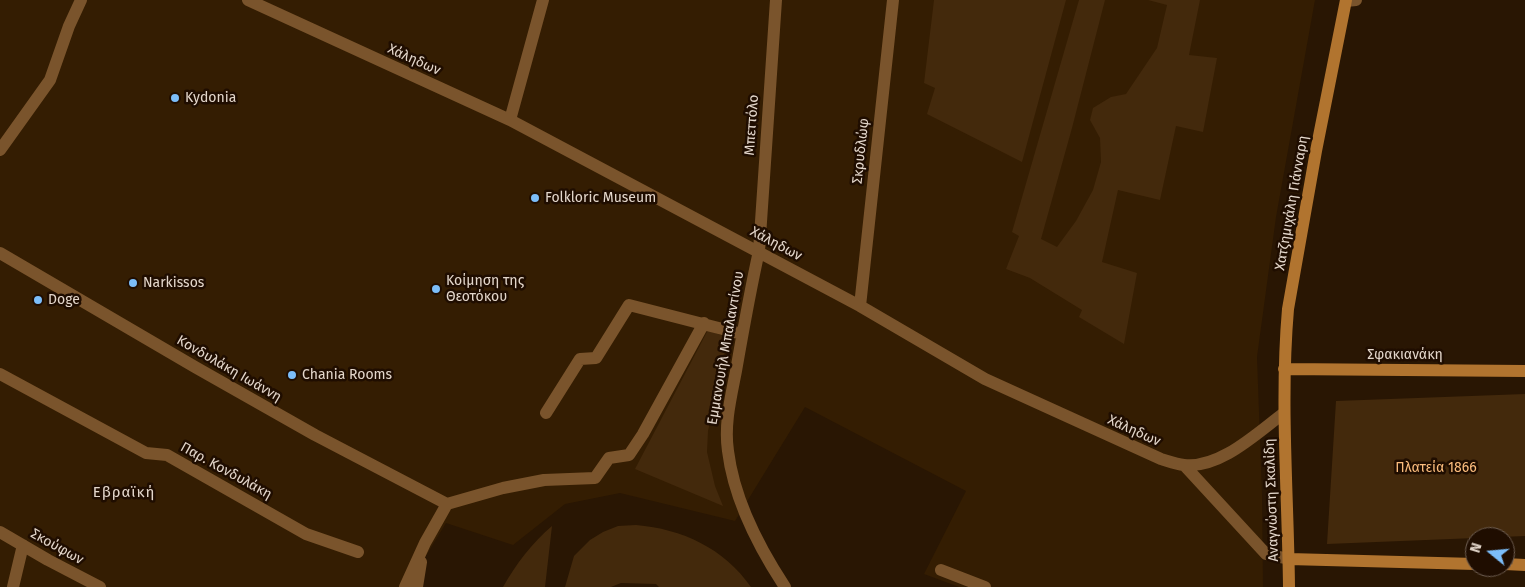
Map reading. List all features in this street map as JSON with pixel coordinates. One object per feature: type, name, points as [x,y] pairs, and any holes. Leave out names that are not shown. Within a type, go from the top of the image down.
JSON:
[{"type":"main road","name":"Χατζημιχάλη Γιάνναρη","points":[[1284,412],[1285,335],[1288,309],[1316,150],[1349,0]]},
{"type":"main road","name":"Σφακιανάκη","points":[[1284,369],[1525,371]]},
{"type":"main road","name":"Αναγνώστη Σκαλίδη","points":[[1284,412],[1289,587]]},
{"type":"main road","points":[[1289,558],[1465,564]]},
{"type":"street","points":[[0,150],[50,80],[69,26],[81,0]]},
{"type":"street","name":"Χάληδων","points":[[248,0],[510,120],[759,251],[860,306],[985,378],[1161,460],[1184,465],[1197,464],[1223,457],[1250,439],[1284,412]]},
{"type":"street","points":[[510,120],[543,0]]},
{"type":"street","name":"Μπεττόλο","points":[[759,251],[776,0]]},
{"type":"street","name":"Σκρυδλώφ","points":[[860,306],[892,0]]},
{"type":"street","name":"Εμμανουήλ Μπαλαντίνου","points":[[759,251],[742,334],[726,429],[731,469],[749,521],[760,546],[785,587]]},
{"type":"street","name":"Κονδυλάκη Ιωάννη","points":[[0,253],[315,435],[447,504]]},
{"type":"street","points":[[546,413],[580,359],[596,358],[629,304],[742,334]]},
{"type":"street","points":[[405,587],[425,543],[447,504],[502,488],[544,480],[595,478],[609,458],[629,455],[643,434],[704,323]]},
{"type":"street","name":"Παρ. Κονδυλάκη","points":[[0,374],[146,452],[167,455],[306,534],[358,552]]},
{"type":"street","points":[[1184,465],[1266,554],[1289,558]]},
{"type":"street","name":"Σκούφων","points":[[0,532],[100,587]]},
{"type":"street","points":[[417,587],[425,543]]},
{"type":"street","points":[[12,587],[23,545]]},
{"type":"street","points":[[941,570],[985,587]]},
{"type":"shaded area","points":[[0,0],[1315,0],[1276,217],[1257,357],[1263,587],[959,587],[924,574],[966,491],[805,407],[735,521],[620,493],[565,504],[513,545],[446,523],[407,587],[0,587]]},
{"type":"green space","points":[[934,0],[1066,0],[1022,162],[927,114],[935,88],[924,83]]},
{"type":"green space","points":[[1079,0],[1105,0],[1041,239],[1057,247],[1076,221],[1093,190],[1101,162],[1100,138],[1090,120],[1093,108],[1111,97],[1126,94],[1157,48],[1167,5],[1148,0],[1200,0],[1189,55],[1217,58],[1203,132],[1176,126],[1160,200],[1118,190],[1102,262],[1137,273],[1124,344],[1079,317],[1082,310],[1030,278],[1006,269],[1019,236],[1012,232]]},
{"type":"green space","points":[[708,330],[728,338],[708,431],[707,452],[715,486],[723,506],[635,469]]},
{"type":"green space","name":"Πλατεία 1866","points":[[1525,394],[1525,536],[1515,536],[1515,527],[1465,527],[1465,538],[1327,544],[1336,401]]},
{"type":"green space","points":[[636,525],[670,531],[701,543],[728,561],[751,587],[659,587],[656,584],[621,583],[611,587],[565,587],[574,556],[590,540],[618,526]]},
{"type":"green space","points":[[552,526],[545,587],[503,587],[525,554]]},
{"type":"place","name":"Kydonia","points":[[175,98]]},
{"type":"place","name":"Folkloric Museum","points":[[535,198]]},
{"type":"place","name":"Narkissos","points":[[133,283]]},
{"type":"place","name":"Κοίμηση της Θεοτόκου","points":[[436,289]]},
{"type":"place","name":"Doge","points":[[38,300]]},
{"type":"place","name":"Chania Rooms","points":[[292,375]]},
{"type":"district","name":"Εβραϊκή","points":[[124,493]]}]
